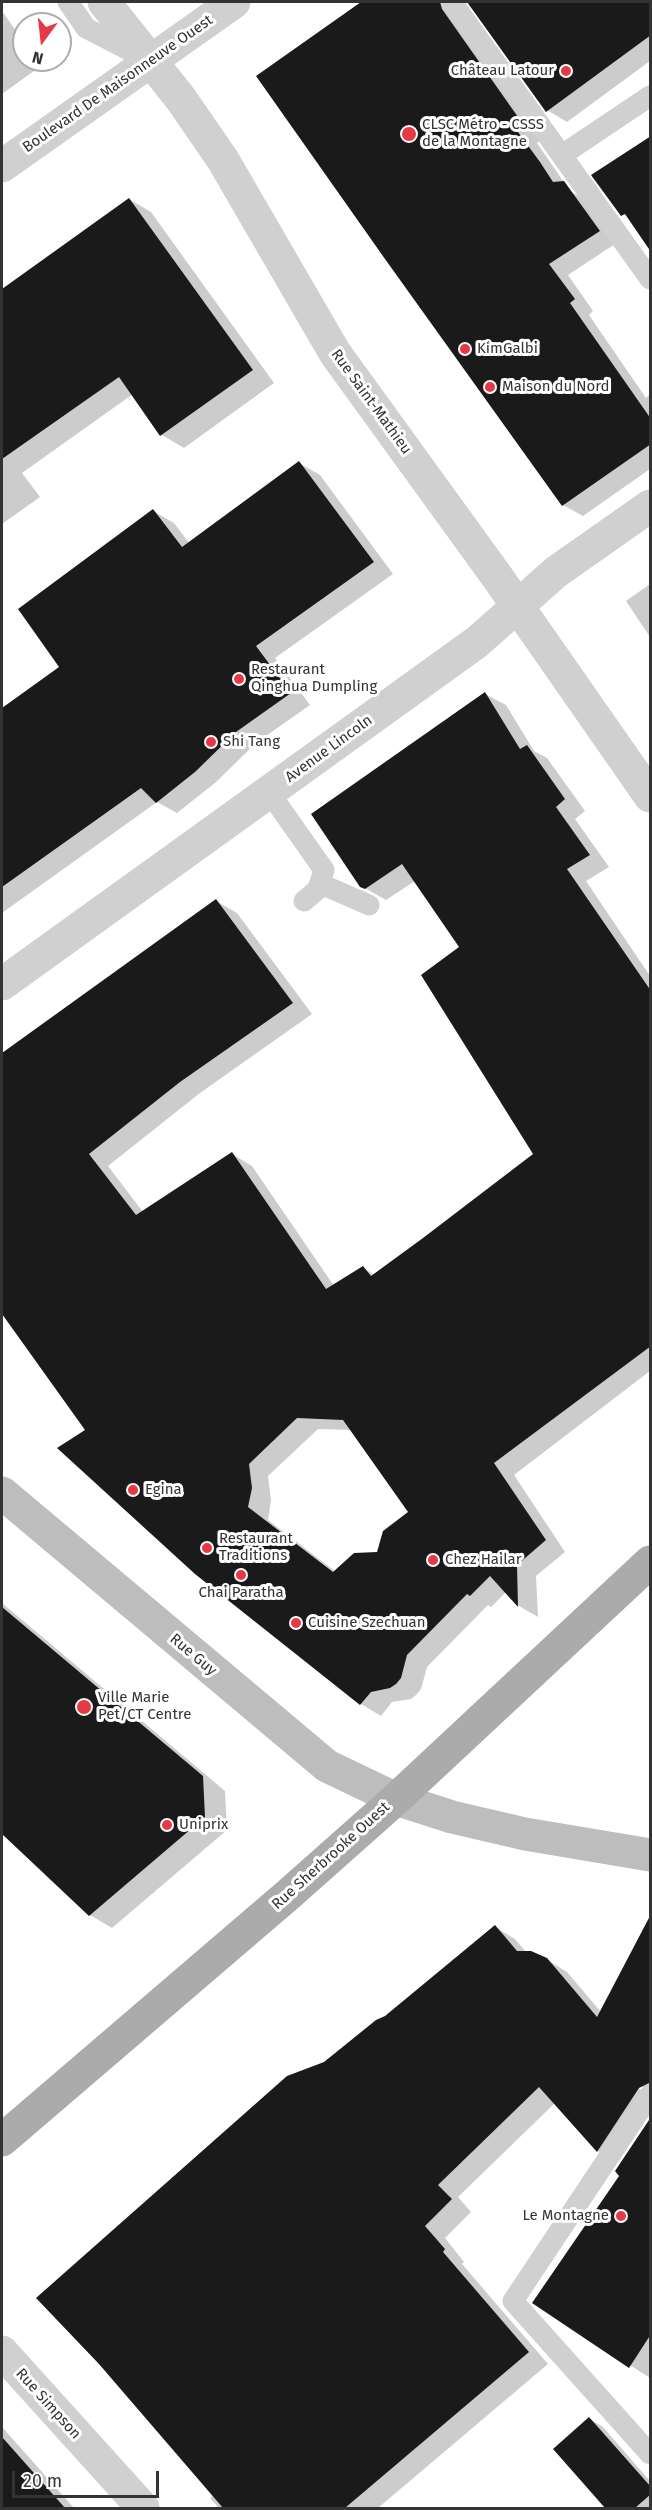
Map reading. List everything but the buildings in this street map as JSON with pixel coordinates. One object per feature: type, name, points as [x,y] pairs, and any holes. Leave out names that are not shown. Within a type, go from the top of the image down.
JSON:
[{"type":"main road","name":"Rue Guy","points":[[2,1493],[309,1752],[345,1776],[396,1799],[452,1817],[525,1834],[651,1855]]},
{"type":"main road","name":"Rue Sherbrooke Ouest","points":[[2,2140],[280,1902],[396,1799],[651,1562]]},
{"type":"street","name":"Rue Saint-Mathieu","points":[[104,2],[223,160],[335,352],[518,606],[651,796]]},
{"type":"street","name":"Boulevard De Maisonneuve Ouest","points":[[2,166],[234,2]]},
{"type":"street","name":"Avenue Lincoln","points":[[2,984],[477,642],[556,572],[651,506]]},
{"type":"street","name":"Rue Simpson","points":[[2,2352],[143,2508]]},
{"type":"lane","points":[[68,2],[86,28],[151,62]]},
{"type":"lane","points":[[452,2],[651,279]]},
{"type":"lane","points":[[562,155],[651,96]]},
{"type":"lane","points":[[269,792],[323,865],[321,884],[304,901]]},
{"type":"lane","points":[[321,884],[369,905]]},
{"type":"lane","points":[[651,2095],[513,2301],[651,2454]]},
{"type":"place","name":"Château Latour","points":[[566,71]]},
{"type":"place","name":"CLSC Métro - CSSS de la Montagne","points":[[409,134]]},
{"type":"place","name":"KimGalbi","points":[[465,349]]},
{"type":"place","name":"Maison du Nord","points":[[490,387]]},
{"type":"place","name":"Restaurant Qinghua Dumpling","points":[[239,679]]},
{"type":"place","name":"Shi Tang","points":[[211,742]]},
{"type":"place","name":"Egina","points":[[133,1490]]},
{"type":"place","name":"Restaurant Traditions","points":[[207,1548]]},
{"type":"place","name":"Chez Hailar","points":[[433,1560]]},
{"type":"place","name":"Chai Paratha","points":[[241,1575]]},
{"type":"place","name":"Cuisine Szechuan","points":[[296,1623]]},
{"type":"place","name":"Ville Marie Pet/CT Centre","points":[[84,1707]]},
{"type":"place","name":"Uniprix","points":[[167,1825]]},
{"type":"place","name":"Le Montagne","points":[[621,2216]]}]
